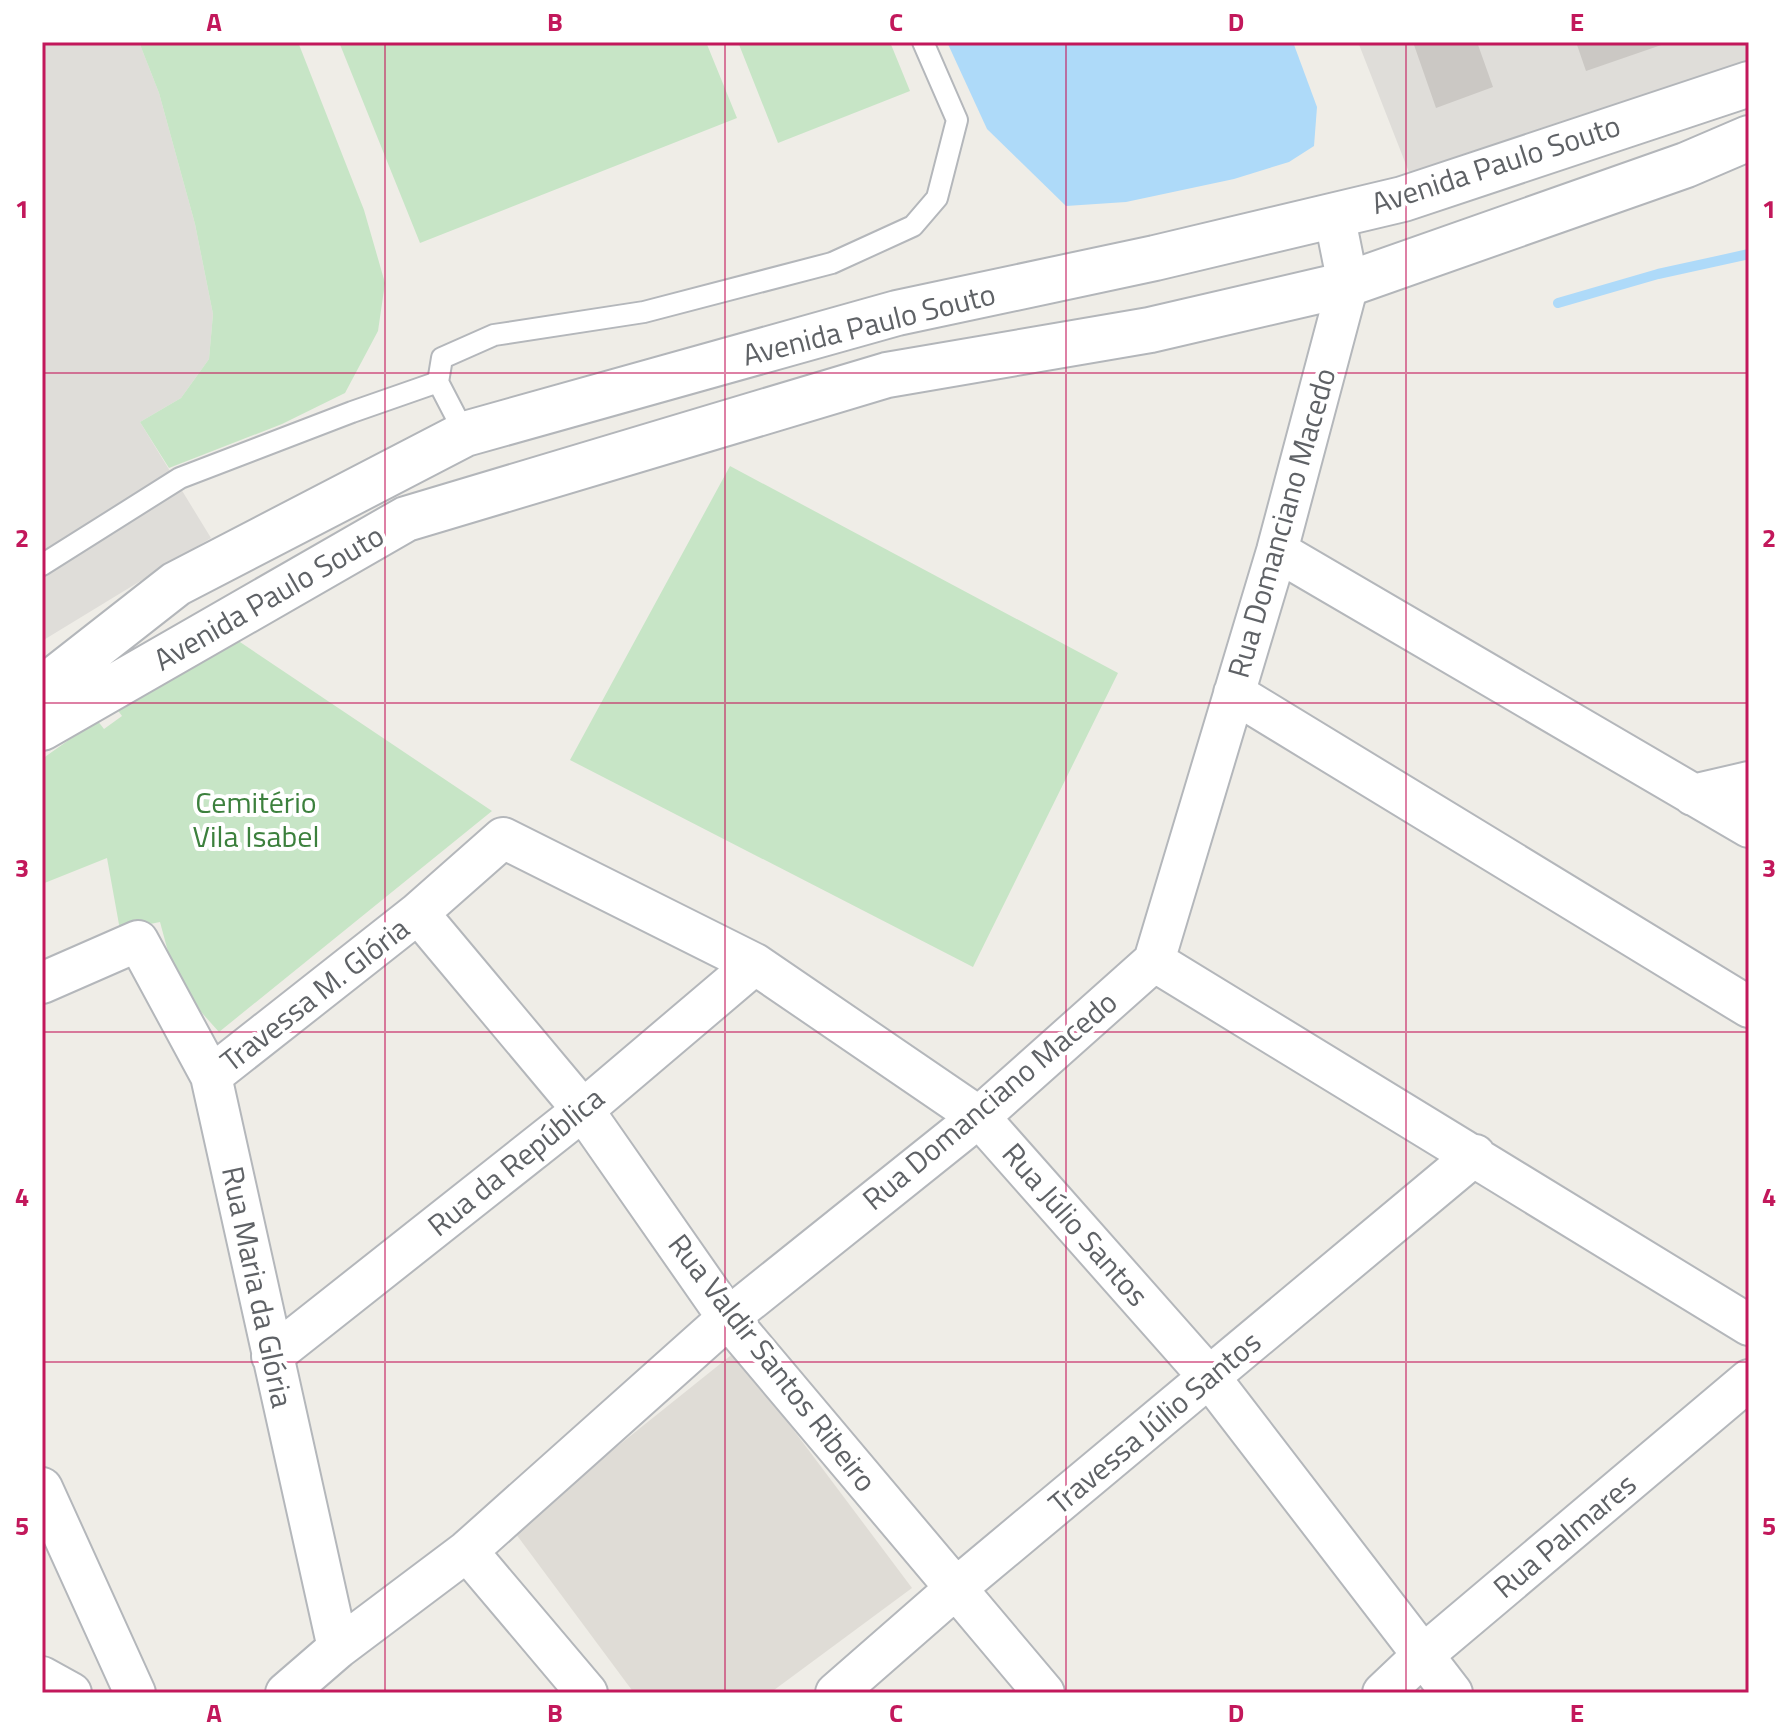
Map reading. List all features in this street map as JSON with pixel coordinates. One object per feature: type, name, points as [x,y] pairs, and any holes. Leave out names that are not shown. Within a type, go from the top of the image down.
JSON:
[{"type":"street","name":"Avenida Paulo Souto","points":[[42,689],[176,584],[465,434],[897,313],[1155,258],[1403,199],[1749,84]]},
{"type":"street","name":"Avenida Paulo Souto","points":[[42,728],[406,519],[887,375],[1150,330],[1348,284],[1686,165],[1749,138]]},
{"type":"street","points":[[1334,214],[1348,284]]},
{"type":"street","name":"Rua Domanciano Macedo","points":[[286,1693],[338,1648],[467,1551],[728,1318],[979,1117],[1154,961],[1277,551],[1348,284]]},
{"type":"street","points":[[1277,551],[1749,827]]},
{"type":"street","points":[[1234,693],[1749,1007]]},
{"type":"street","points":[[1693,795],[1749,782]]},
{"type":"street","name":"Travessa M. Glória","points":[[211,1076],[418,913],[503,838]]},
{"type":"street","name":"Rua Júlio Santos","points":[[503,838],[755,964],[979,1117],[1210,1378],[1452,1693]]},
{"type":"street","name":"Rua Valdir Santos Ribeiro","points":[[418,913],[583,1110],[728,1318],[1044,1693]]},
{"type":"street","name":"Rua Maria da Glória","points":[[42,983],[138,941],[211,1076],[338,1648]]},
{"type":"street","points":[[1154,961],[1749,1325]]},
{"type":"street","name":"Rua da República","points":[[272,1356],[583,1110],[755,964]]},
{"type":"street","name":"Travessa Júlio Santos","points":[[836,1693],[955,1589],[1475,1155]]},
{"type":"street","name":"Rua Palmares","points":[[1383,1693],[1422,1656],[1749,1380]]},
{"type":"street","points":[[42,1488],[135,1693]]},
{"type":"street","points":[[467,1551],[587,1693]]},
{"type":"street","points":[[42,1677],[71,1693]]},
{"type":"lane","points":[[465,434],[438,382],[442,358],[494,335],[644,312],[832,263],[913,226],[937,198],[957,120],[923,42]]},
{"type":"lane","points":[[42,565],[180,478],[438,382]]},
{"type":"shaded area","points":[[42,42],[139,42],[159,93],[195,224],[213,314],[209,359],[181,398],[140,422],[211,538],[42,641]]},
{"type":"shaded area","points":[[1358,42],[1749,42],[1749,66],[1412,180]]},
{"type":"shaded area","points":[[735,1352],[912,1588],[770,1693],[634,1693],[513,1530]]},
{"type":"green space","points":[[139,42],[298,42],[364,210],[385,283],[378,331],[345,393],[282,424],[169,468],[140,422],[181,398],[209,359],[213,314],[195,224],[159,93]]},
{"type":"green space","points":[[339,42],[706,42],[737,118],[420,243]]},
{"type":"green space","points":[[738,42],[890,42],[910,91],[778,143]]},
{"type":"green space","points":[[730,466],[1118,673],[973,967],[570,760]]},
{"type":"green space","name":"Cemitério Vila Isabel","points":[[234,638],[492,811],[219,1032],[177,985],[160,922],[120,930],[107,858],[42,884],[42,759],[97,720],[104,729],[122,716],[116,708]]},
{"type":"water","points":[[947,42],[1293,42],[1317,107],[1314,146],[1289,162],[1234,179],[1126,202],[1066,206],[987,129]]},
{"type":"building","points":[[1413,42],[1477,42],[1493,87],[1436,108]]},
{"type":"building","points":[[1576,42],[1670,42],[1586,71]]},
{"type":"waterway","points":[[1558,303],[1658,274],[1749,254]]}]
